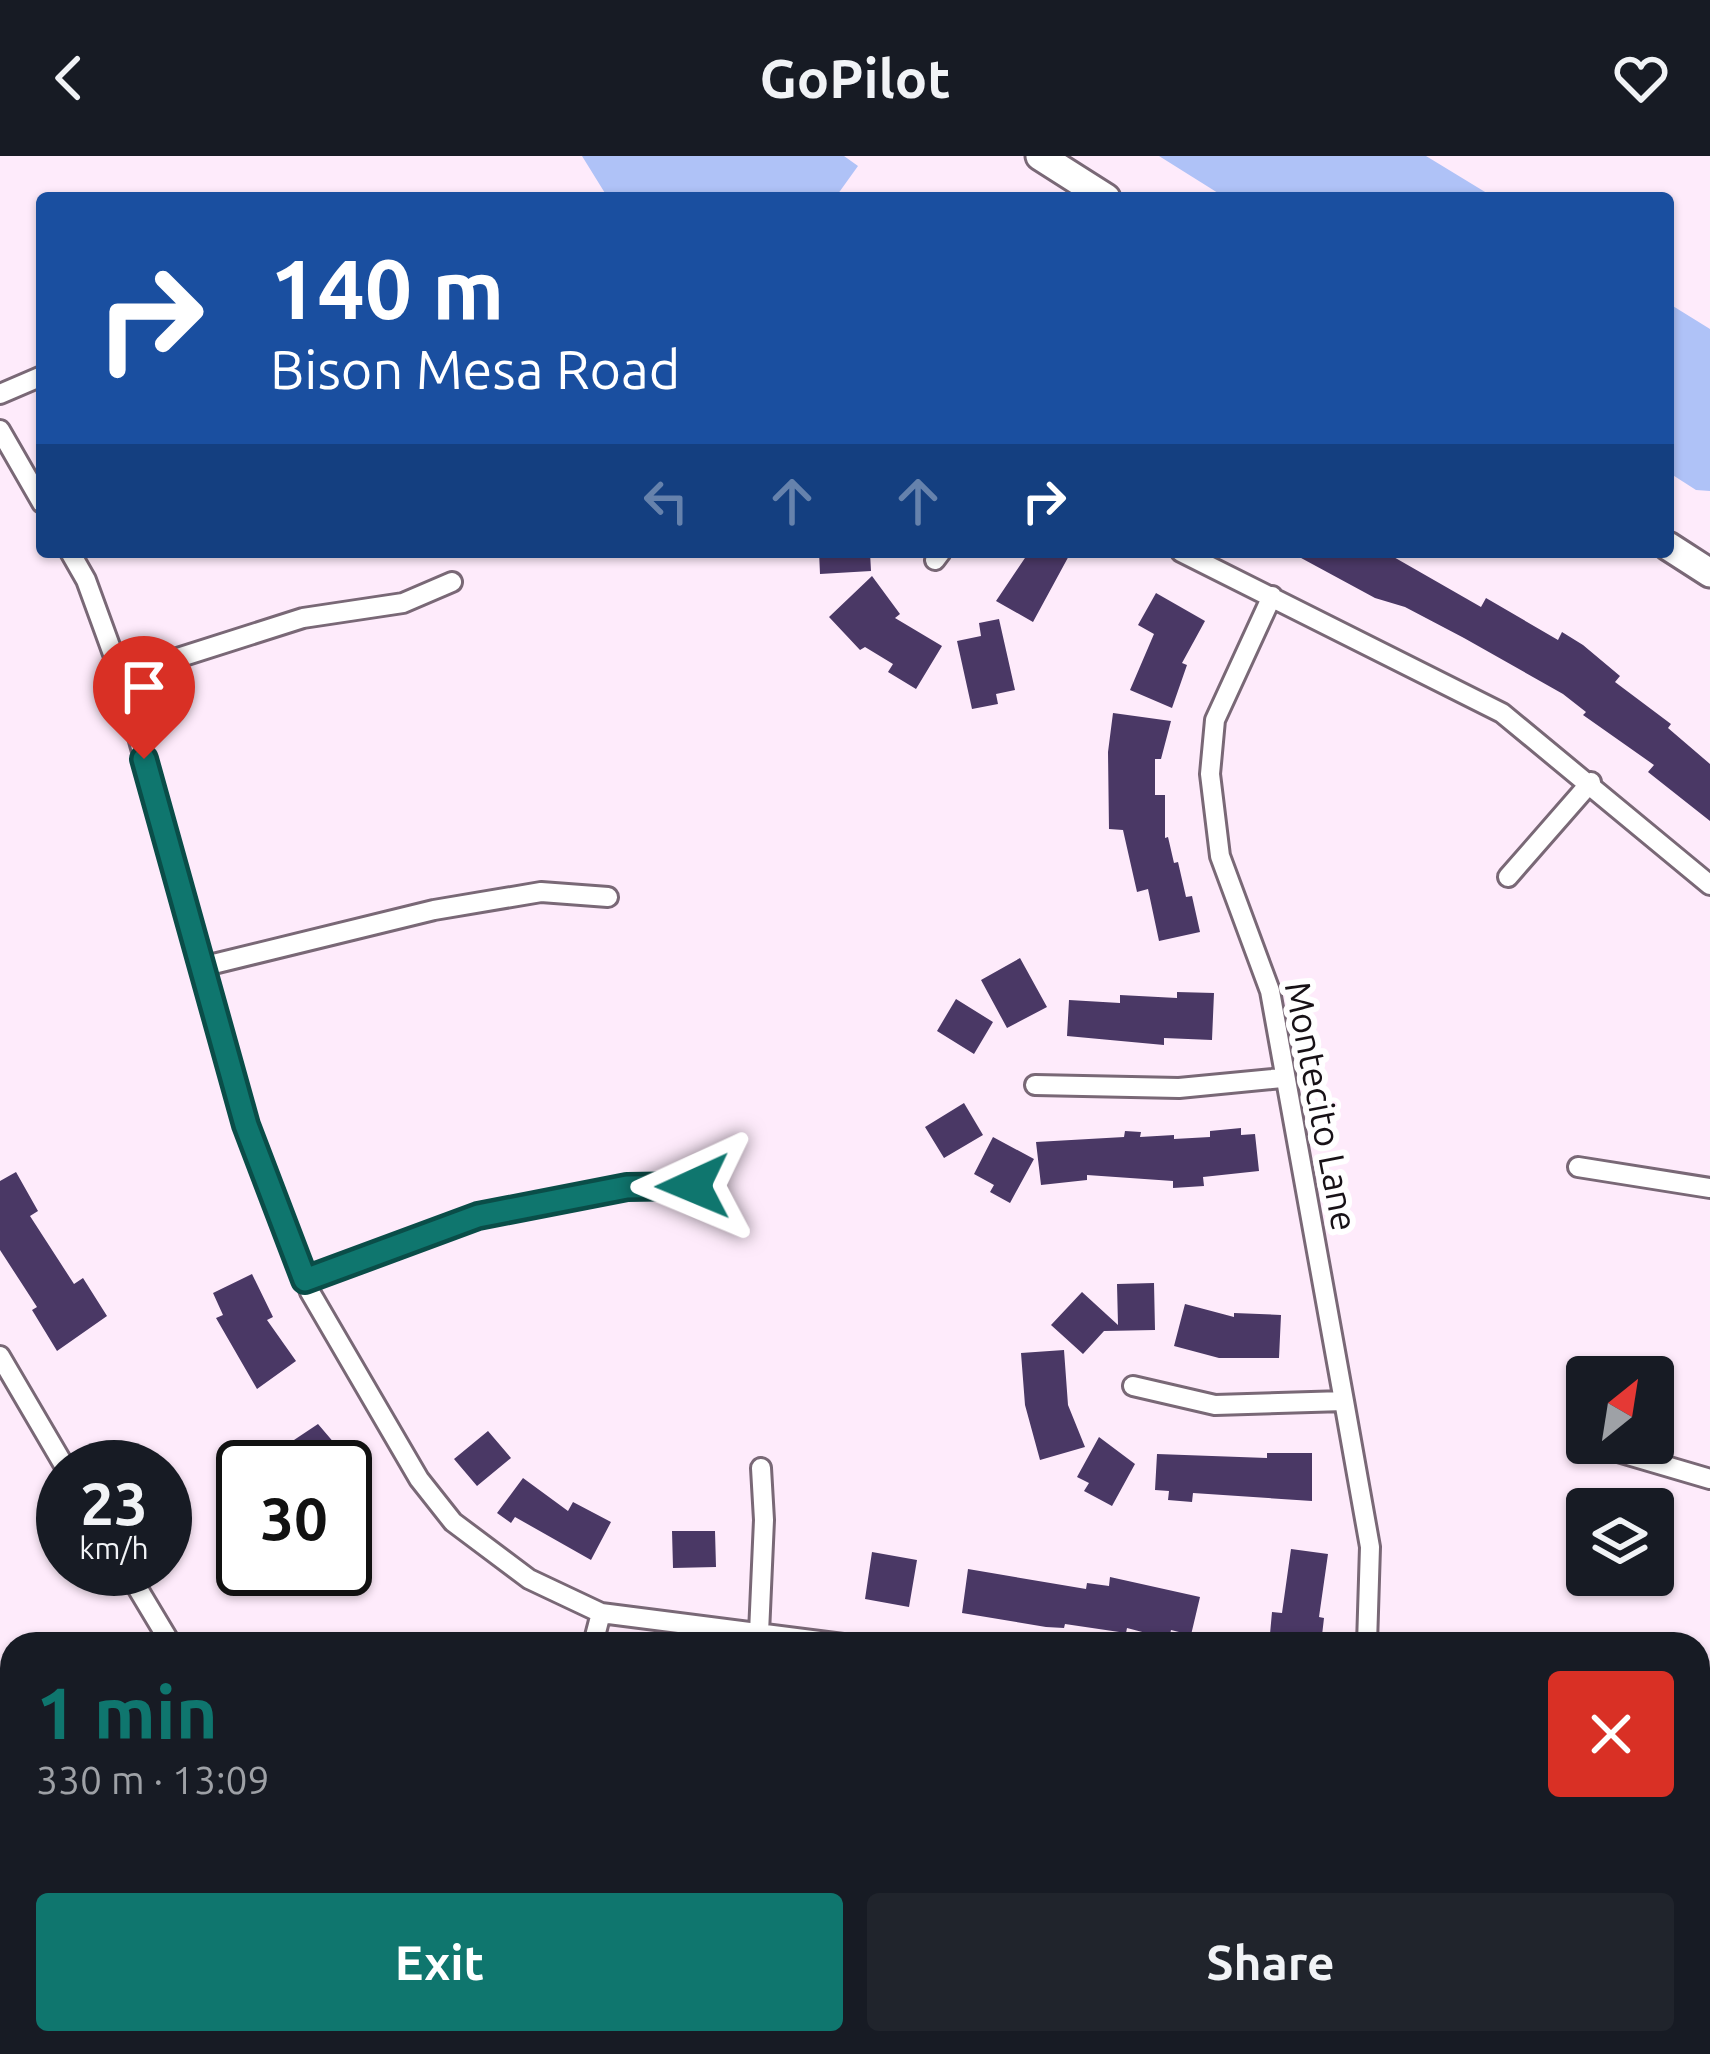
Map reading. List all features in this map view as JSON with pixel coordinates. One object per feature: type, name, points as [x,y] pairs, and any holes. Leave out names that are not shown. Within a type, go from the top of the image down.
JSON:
[{"type":"street","points":[[1040,156],[1097,192]]},
{"type":"street","points":[[0,394],[36,379]]},
{"type":"street","points":[[0,430],[36,493]]},
{"type":"street","points":[[1674,550],[1710,573]]},
{"type":"street","points":[[73,558],[121,676],[246,1125],[305,1280],[419,1479],[453,1522],[529,1579],[601,1613],[751,1632]]},
{"type":"street","points":[[1193,558],[1502,713],[1710,885]]},
{"type":"street","points":[[121,676],[303,618],[403,604],[452,582]]},
{"type":"street","name":"Montecito Lane","points":[[1272,596],[1215,720],[1210,774],[1220,856],[1270,991],[1282,1078],[1370,1546],[1367,1632]]},
{"type":"street","points":[[1508,877],[1591,782]]},
{"type":"street","points":[[201,968],[434,910],[541,892],[608,897]]},
{"type":"street","points":[[1035,1085],[1179,1088],[1282,1078]]},
{"type":"street","points":[[1578,1167],[1710,1188]]},
{"type":"street","points":[[305,1280],[478,1216],[627,1187],[693,1186]]},
{"type":"street","points":[[0,1356],[48,1440]]},
{"type":"street","points":[[1133,1386],[1214,1405],[1344,1401]]},
{"type":"street","points":[[1659,1464],[1710,1479]]},
{"type":"street","points":[[759,1632],[761,1468]]},
{"type":"street","points":[[142,1596],[164,1632]]},
{"type":"street","points":[[595,1632],[601,1613]]},
{"type":"water","points":[[582,156],[844,156],[858,166],[839,192],[604,192]]},
{"type":"water","points":[[1159,156],[1426,156],[1485,192],[1216,192]]},
{"type":"water","points":[[1674,307],[1710,329],[1710,491],[1696,490],[1674,476]]},
{"type":"building","points":[[819,558],[870,558],[871,571],[820,574]]},
{"type":"building","points":[[1025,558],[1068,558],[1033,622],[996,601]]},
{"type":"building","points":[[1301,558],[1395,558],[1481,607],[1486,598],[1558,640],[1562,632],[1583,645],[1620,676],[1615,682],[1671,724],[1668,728],[1710,764],[1710,821],[1648,772],[1654,765],[1583,715],[1586,712],[1563,694],[1405,607],[1375,598]]},
{"type":"building","points":[[872,576],[900,614],[895,618],[942,646],[916,689],[888,672],[893,664],[865,647],[860,650],[829,617]]},
{"type":"building","points":[[1156,593],[1205,621],[1182,663],[1187,665],[1172,708],[1130,690],[1154,634],[1138,625]]},
{"type":"building","points":[[999,619],[1015,690],[996,694],[998,704],[972,709],[957,641],[981,636],[979,623]]},
{"type":"building","points":[[1113,713],[1171,721],[1161,759],[1155,759],[1155,795],[1165,795],[1165,838],[1174,863],[1178,862],[1186,897],[1192,896],[1200,932],[1159,941],[1148,889],[1137,892],[1123,830],[1109,829],[1108,752]]},
{"type":"building","points":[[1020,958],[1047,1007],[1007,1028],[981,980]]},
{"type":"building","points":[[1177,992],[1214,993],[1212,1040],[1164,1038],[1164,1045],[1067,1036],[1069,1000],[1120,1003],[1120,995],[1177,998]]},
{"type":"building","points":[[956,999],[993,1022],[974,1054],[937,1031]]},
{"type":"building","points":[[964,1103],[983,1135],[944,1158],[925,1127]]},
{"type":"building","points":[[1241,1128],[1241,1135],[1255,1134],[1259,1171],[1203,1177],[1204,1186],[1173,1188],[1173,1181],[1087,1175],[1087,1180],[1041,1185],[1036,1142],[1124,1137],[1125,1131],[1141,1132],[1140,1137],[1210,1137],[1210,1131]]},
{"type":"building","points":[[993,1137],[1034,1159],[1010,1203],[990,1192],[994,1185],[974,1174]]},
{"type":"building","points":[[16,1172],[38,1211],[30,1216],[74,1284],[83,1278],[107,1316],[57,1351],[32,1310],[37,1307],[0,1250],[0,1181]]},
{"type":"building","points":[[252,1274],[273,1317],[267,1320],[296,1361],[257,1389],[216,1318],[223,1315],[213,1293]]},
{"type":"building","points":[[1154,1283],[1155,1330],[1104,1331],[1083,1354],[1051,1325],[1082,1292],[1118,1325],[1117,1284]]},
{"type":"building","points":[[1185,1304],[1234,1317],[1234,1313],[1281,1315],[1279,1358],[1219,1358],[1174,1346]]},
{"type":"building","points":[[1064,1350],[1068,1405],[1085,1447],[1040,1460],[1025,1405],[1021,1353]]},
{"type":"building","points":[[318,1424],[332,1440],[294,1440]]},
{"type":"building","points":[[488,1431],[511,1458],[477,1486],[454,1459]]},
{"type":"building","points":[[1099,1437],[1135,1464],[1112,1506],[1084,1491],[1089,1483],[1077,1477]]},
{"type":"building","points":[[1267,1453],[1312,1453],[1312,1501],[1193,1493],[1192,1502],[1168,1500],[1169,1491],[1155,1490],[1157,1454],[1267,1458]]},
{"type":"building","points":[[523,1478],[568,1511],[573,1502],[611,1522],[591,1560],[515,1517],[511,1523],[497,1513]]},
{"type":"building","points":[[672,1531],[715,1531],[716,1567],[673,1568]]},
{"type":"building","points":[[1291,1549],[1328,1554],[1319,1617],[1324,1618],[1322,1632],[1270,1632],[1272,1612],[1282,1613]]},
{"type":"building","points":[[872,1552],[917,1560],[909,1607],[865,1599]]},
{"type":"building","points":[[968,1569],[1086,1589],[1087,1583],[1109,1586],[1110,1577],[1200,1597],[1192,1632],[1127,1628],[1119,1632],[1065,1624],[1064,1628],[1046,1627],[962,1613]]},
{"type":"route","points":[[144,759],[246,1125],[305,1280],[478,1216],[627,1187],[693,1186]]}]
